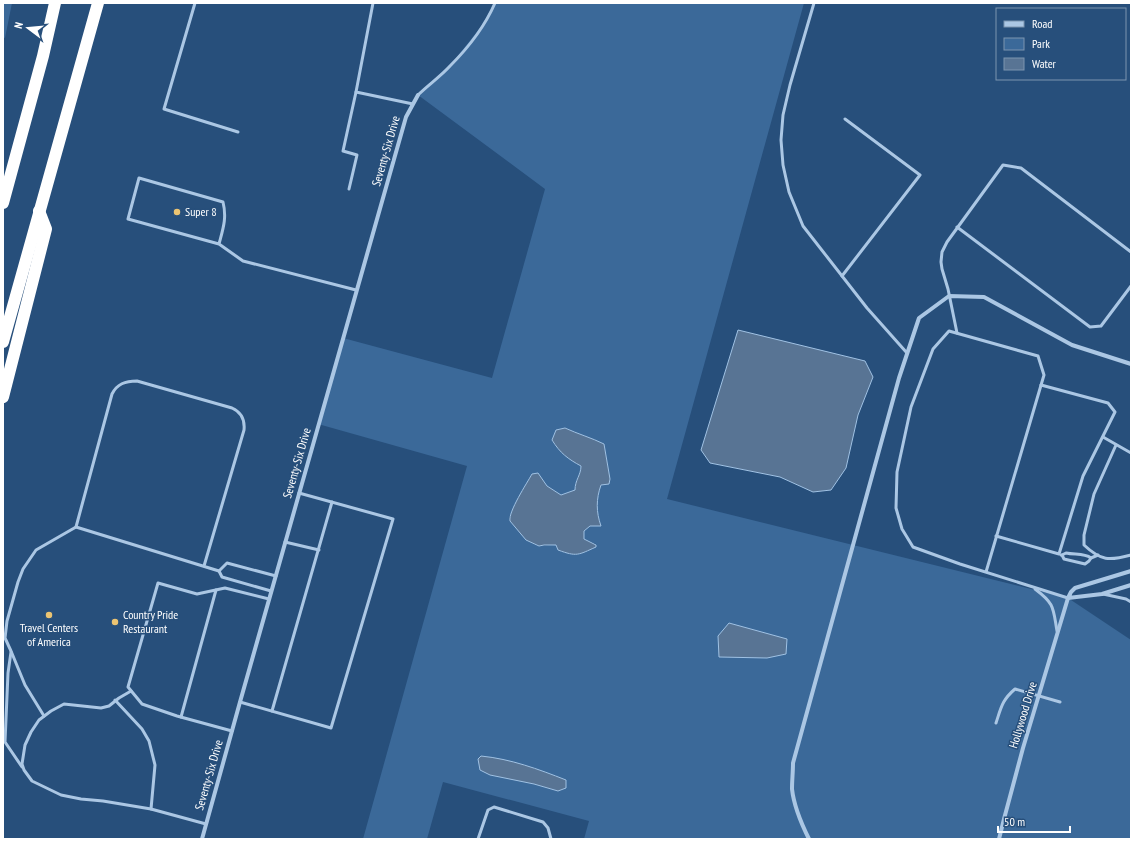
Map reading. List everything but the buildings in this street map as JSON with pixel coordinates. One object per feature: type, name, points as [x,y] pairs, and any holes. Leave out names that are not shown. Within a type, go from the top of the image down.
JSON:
[{"type":"highway","points":[[3,203],[39,71],[55,3]]},
{"type":"highway","points":[[3,342],[98,3]]},
{"type":"highway","points":[[3,397],[46,229],[39,211]]},
{"type":"street","name":"Seventy-Six Drive","points":[[202,839],[406,117],[418,95]]},
{"type":"street","points":[[809,839],[802,826],[796,809],[792,788],[793,763],[899,378],[919,318],[949,296],[984,297],[1072,345],[1131,364]]},
{"type":"street","points":[[1131,571],[1075,588],[1070,592],[1068,598],[1102,594],[1131,585]]},
{"type":"street","name":"Hollywood Drive","points":[[999,839],[1023,748],[1068,598]]},
{"type":"lane","points":[[195,3],[164,109],[238,132]]},
{"type":"lane","points":[[349,189],[357,155],[343,151],[373,3]]},
{"type":"lane","points":[[418,95],[449,67],[467,47],[491,12],[495,3]]},
{"type":"lane","points":[[814,3],[782,115],[781,140],[783,165],[789,192],[803,226],[867,308],[907,353]]},
{"type":"lane","points":[[356,92],[413,104]]},
{"type":"lane","points":[[842,276],[920,175],[845,119]]},
{"type":"lane","points":[[958,333],[942,269],[942,252],[957,227],[1003,165],[1021,168],[1131,252]]},
{"type":"lane","points":[[220,244],[225,221],[223,202],[139,178],[128,219],[220,244],[243,261],[356,290]]},
{"type":"lane","points":[[957,227],[1090,327],[1101,326],[1131,286]]},
{"type":"lane","points":[[986,572],[1044,375],[1038,356],[949,331],[933,350],[911,407],[897,472],[896,508],[902,529],[913,547],[960,564],[1068,598]]},
{"type":"lane","points":[[44,716],[26,685],[5,638],[7,621],[23,569],[36,550],[76,527],[112,394],[117,386],[126,382],[136,381],[232,408],[236,410],[243,418],[245,424],[244,430],[204,566]]},
{"type":"lane","points":[[1041,385],[1108,403],[1115,412],[1083,476],[1060,555]]},
{"type":"lane","points":[[1103,437],[1131,452]]},
{"type":"lane","points":[[1116,445],[1094,494],[1084,536],[1084,545],[1092,553],[1106,559],[1131,555]]},
{"type":"lane","points":[[240,702],[331,728],[392,519],[299,494]]},
{"type":"lane","points":[[272,711],[332,502]]},
{"type":"lane","points":[[76,527],[220,570]]},
{"type":"lane","points":[[996,536],[1060,555],[1064,559],[1085,564],[1089,562],[1091,558],[1098,555]]},
{"type":"lane","points":[[285,542],[319,550]]},
{"type":"lane","points":[[1060,555],[1066,553],[1086,554],[1091,558]]},
{"type":"lane","points":[[220,570],[226,564],[276,576]]},
{"type":"lane","points":[[220,570],[222,577],[271,592]]},
{"type":"lane","points":[[232,731],[181,717],[142,704],[128,687],[158,584],[197,594],[225,588],[269,599]]},
{"type":"lane","points":[[1032,586],[1046,597],[1051,604],[1058,634]]},
{"type":"lane","points":[[181,717],[216,590]]},
{"type":"lane","points":[[1102,594],[1126,599],[1131,602]]},
{"type":"lane","points":[[12,651],[8,673],[5,742],[32,781],[61,795],[151,809],[206,824]]},
{"type":"lane","points":[[996,723],[1006,697],[1015,689],[1060,702]]},
{"type":"lane","points":[[24,770],[22,764],[25,745],[31,732],[44,716],[64,704],[101,708],[109,706],[115,700],[131,691]]},
{"type":"lane","points":[[115,700],[142,729],[149,741],[155,765],[151,809]]},
{"type":"lane","points":[[478,839],[488,810],[494,807],[543,822],[548,828],[551,839]]},
{"type":"green space","points":[[3,3],[12,3],[5,38],[3,37]]},
{"type":"green space","points":[[495,3],[804,3],[667,499],[1068,598],[1131,640],[1131,839],[584,839],[589,821],[443,782],[427,839],[363,839],[467,466],[318,424],[343,338],[492,378],[545,189],[418,95],[449,67],[480,28]],"holes":[[[565,428],[604,444],[610,479],[603,484],[597,494],[597,511],[601,526],[590,526],[584,531],[583,539],[596,544],[596,547],[577,554],[569,554],[558,550],[556,545],[536,545],[523,536],[509,518],[525,486],[547,486],[561,495],[575,490],[581,466],[558,449],[552,441],[556,430]],[[522,764],[566,780],[558,791],[534,784]]]},
{"type":"water","points":[[738,330],[865,361],[873,377],[858,415],[846,468],[831,490],[813,492],[780,477],[710,463],[701,450]]},
{"type":"water","points":[[565,428],[604,444],[610,479],[609,484],[601,485],[598,495],[597,511],[601,526],[590,526],[584,531],[584,539],[596,545],[596,547],[577,554],[569,554],[558,550],[556,545],[539,546],[526,540],[510,521],[512,511],[532,474],[538,473],[547,486],[561,495],[575,490],[581,466],[572,461],[558,449],[552,440],[556,430]]},
{"type":"water","points":[[729,623],[787,639],[786,654],[767,658],[719,657],[718,636]]},
{"type":"water","points":[[481,756],[492,757],[535,768],[566,780],[566,788],[558,791],[534,784],[490,775],[480,770],[478,759]]},
{"type":"place","name":"Super 8","points":[[177,212]]},
{"type":"place","name":"Travel Centers of America","points":[[49,615]]},
{"type":"place","name":"Country Pride Restaurant","points":[[115,622]]}]
